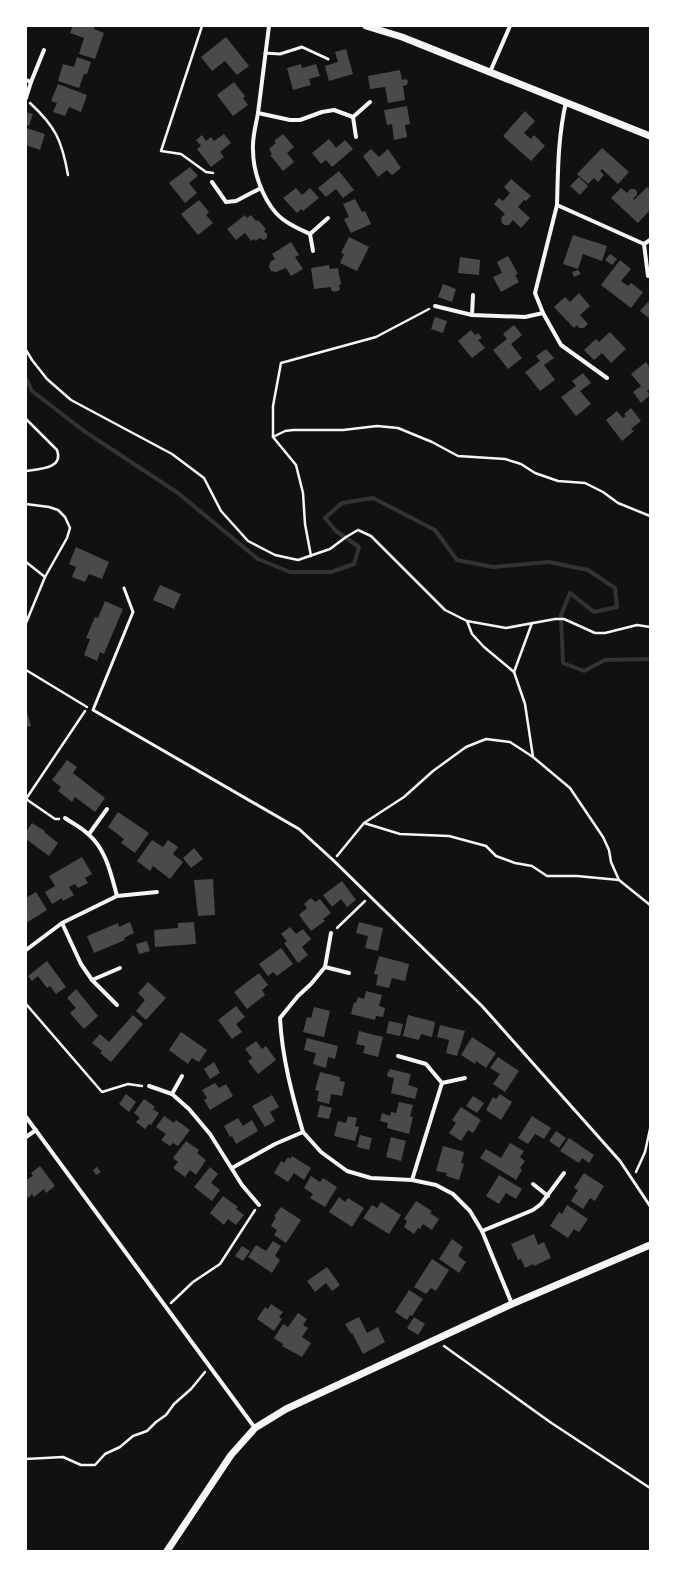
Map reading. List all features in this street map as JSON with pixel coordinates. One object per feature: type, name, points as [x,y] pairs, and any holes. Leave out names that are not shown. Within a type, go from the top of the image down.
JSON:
[{"type":"street","points":[[269,26],[253,148],[255,170],[261,188],[276,213],[291,225],[310,234]]},
{"type":"street","points":[[366,26],[402,36],[650,136]]},
{"type":"street","points":[[490,72],[510,26]]},
{"type":"street","points":[[26,99],[44,50]]},
{"type":"street","points":[[26,80],[31,82]]},
{"type":"street","points":[[353,117],[370,102]]},
{"type":"street","points":[[566,102],[560,128],[557,204],[535,293],[543,312],[561,345],[607,378]]},
{"type":"street","points":[[258,113],[290,120],[300,120],[322,112],[334,110],[353,117]]},
{"type":"street","points":[[353,117],[356,137]]},
{"type":"street","points":[[212,182],[226,202],[236,201],[261,188]]},
{"type":"street","points":[[557,204],[644,244]]},
{"type":"street","points":[[310,234],[328,218]]},
{"type":"street","points":[[310,234],[313,251]]},
{"type":"street","points":[[644,244],[650,240]]},
{"type":"street","points":[[644,244],[648,276]]},
{"type":"street","points":[[472,315],[473,295]]},
{"type":"street","points":[[435,306],[472,315],[525,317],[543,312]]},
{"type":"street","points":[[89,834],[107,809]]},
{"type":"street","points":[[65,818],[89,834],[103,852],[117,896]]},
{"type":"street","points":[[26,950],[62,923],[117,896],[157,892]]},
{"type":"street","points":[[62,923],[81,964],[92,980],[117,1005]]},
{"type":"street","points":[[331,933],[325,968],[298,996],[280,1018],[282,1045],[294,1103],[303,1132],[321,1152],[347,1172],[371,1178],[412,1180],[436,1185],[453,1194],[470,1211],[482,1231],[512,1304]]},
{"type":"street","points":[[92,980],[120,968]]},
{"type":"street","points":[[325,968],[349,973]]},
{"type":"street","points":[[398,1056],[426,1064],[442,1083]]},
{"type":"street","points":[[172,1094],[182,1076]]},
{"type":"street","points":[[442,1083],[465,1078]]},
{"type":"street","points":[[412,1180],[442,1083]]},
{"type":"street","points":[[149,1086],[172,1094],[189,1109],[210,1134],[242,1185],[259,1204]]},
{"type":"street","points":[[26,1117],[255,1428]]},
{"type":"street","points":[[26,1137],[36,1130]]},
{"type":"street","points":[[232,1168],[275,1144],[303,1132]]},
{"type":"street","points":[[482,1231],[532,1210],[541,1204],[564,1173]]},
{"type":"street","points":[[532,1184],[548,1196]]},
{"type":"street","points":[[167,1551],[231,1454],[255,1428],[286,1409],[435,1339],[512,1304],[650,1245]]},
{"type":"lane","points":[[265,54],[280,54],[302,47],[328,59]]},
{"type":"lane","points":[[124,588],[133,612],[92,710],[299,829],[333,860],[482,1006],[615,1156],[650,1206]]},
{"type":"path","points":[[202,26],[160,150],[181,154],[206,172],[214,173],[212,182]]},
{"type":"path","points":[[26,99],[41,113],[55,132],[63,148],[68,175]]},
{"type":"path","points":[[311,556],[305,524],[303,493],[296,465],[274,437],[273,406],[281,363],[376,337],[435,306]]},
{"type":"path","points":[[26,350],[47,379],[71,400],[172,454],[204,478],[221,511],[248,541],[275,555],[298,560],[330,549],[358,530],[371,536],[445,610],[467,622],[506,628],[543,621],[564,619],[595,633],[605,633],[637,625],[650,627]]},
{"type":"path","points":[[26,419],[57,450],[59,455],[58,461],[52,466],[26,471]]},
{"type":"path","points":[[274,437],[285,431],[294,430],[343,430],[377,426],[398,428],[432,442],[458,456],[505,459],[521,464],[535,473],[558,481],[585,483],[603,492],[618,503],[650,516]]},
{"type":"path","points":[[26,504],[50,507],[58,510],[65,517],[70,528],[67,538],[46,577],[26,623]]},
{"type":"path","points":[[26,562],[46,577]]},
{"type":"path","points":[[467,622],[472,634],[484,647],[514,672],[525,704],[533,757]]},
{"type":"path","points":[[514,672],[532,623]]},
{"type":"path","points":[[26,670],[92,710]]},
{"type":"path","points":[[65,818],[55,819],[26,799],[88,707]]},
{"type":"path","points":[[333,860],[364,823],[404,797],[433,770],[466,747],[486,739],[510,742],[533,757],[570,788],[603,838],[609,850],[611,862],[619,880],[650,905]]},
{"type":"path","points":[[364,823],[400,834],[449,836],[486,846],[496,856],[514,863],[532,866],[547,876],[577,876],[619,880]]},
{"type":"path","points":[[331,933],[370,897]]},
{"type":"path","points":[[26,1004],[102,1092],[128,1084],[149,1086]]},
{"type":"path","points":[[632,1179],[645,1152],[650,1129]]},
{"type":"path","points":[[166,1308],[193,1282],[220,1264],[259,1204]]},
{"type":"path","points":[[435,1339],[550,1422],[650,1488]]},
{"type":"path","points":[[26,1459],[63,1457],[81,1465],[95,1465],[105,1454],[120,1447],[134,1436],[147,1431],[166,1415],[174,1404],[192,1388],[210,1366]]},
{"type":"building","points":[[73,26],[95,26],[94,29],[104,33],[95,59],[79,54],[84,38],[70,33]]},
{"type":"building","points":[[226,37],[249,66],[237,75],[225,61],[212,71],[201,57]]},
{"type":"building","points":[[346,49],[353,74],[329,81],[325,66],[338,62],[335,52]]},
{"type":"building","points":[[77,57],[91,62],[87,74],[84,74],[79,88],[58,81],[63,64],[74,67]]},
{"type":"building","points":[[301,64],[302,68],[316,64],[320,76],[309,79],[311,85],[293,90],[287,68]]},
{"type":"building","points":[[400,70],[402,80],[406,79],[408,81],[407,85],[403,86],[405,100],[388,103],[385,87],[370,89],[368,76]]},
{"type":"building","points":[[234,82],[245,96],[243,98],[248,105],[233,116],[217,95]]},
{"type":"building","points":[[58,84],[87,95],[81,112],[69,107],[65,116],[53,112],[57,103],[51,101]]},
{"type":"building","points":[[407,106],[410,124],[405,125],[407,137],[394,140],[392,124],[387,125],[384,110]]},
{"type":"building","points":[[525,111],[535,121],[524,133],[531,139],[534,135],[545,146],[531,161],[503,136]]},
{"type":"building","points":[[26,112],[33,114],[29,126],[26,124]]},
{"type":"building","points":[[26,128],[45,134],[40,150],[26,145]]},
{"type":"building","points":[[224,134],[231,143],[220,152],[224,157],[211,167],[197,149],[201,146],[196,140],[202,135],[206,141],[211,137],[214,141]]},
{"type":"building","points":[[283,134],[294,147],[287,153],[294,162],[283,171],[270,155],[272,154],[269,149],[276,143],[274,141]]},
{"type":"building","points":[[329,139],[336,148],[345,140],[353,149],[332,167],[326,160],[321,164],[312,153]]},
{"type":"building","points":[[602,148],[629,172],[618,184],[602,169],[600,171],[604,175],[598,182],[594,178],[588,184],[577,174]]},
{"type":"building","points":[[371,149],[379,157],[388,149],[401,168],[392,175],[387,170],[378,177],[363,156]]},
{"type":"building","points":[[190,167],[198,176],[189,183],[197,193],[185,203],[169,183]]},
{"type":"building","points":[[339,171],[354,190],[343,198],[336,189],[326,197],[318,188]]},
{"type":"building","points":[[579,177],[588,186],[580,195],[570,186]]},
{"type":"building","points":[[511,179],[531,196],[526,201],[524,200],[518,207],[530,218],[521,228],[513,220],[509,225],[504,225],[501,218],[505,214],[494,204],[499,198],[503,201],[510,193],[504,187]]},
{"type":"building","points":[[647,187],[650,190],[650,210],[638,223],[611,198],[621,188],[627,193],[630,189],[634,189],[637,191],[637,195],[633,199],[634,200]]},
{"type":"building","points":[[296,188],[302,195],[310,188],[319,198],[303,211],[301,209],[297,213],[283,198]]},
{"type":"building","points":[[355,199],[362,212],[365,211],[371,224],[351,233],[344,219],[349,217],[343,204]]},
{"type":"building","points":[[199,200],[209,212],[206,215],[213,223],[198,235],[181,214]]},
{"type":"building","points":[[245,215],[247,218],[251,215],[256,221],[258,220],[266,229],[264,231],[267,234],[267,238],[264,240],[259,238],[256,241],[254,239],[251,241],[245,233],[236,240],[227,229]]},
{"type":"building","points":[[573,235],[607,246],[602,261],[583,254],[578,269],[563,264]]},
{"type":"building","points":[[349,237],[369,247],[357,271],[340,263],[344,254],[341,253]]},
{"type":"building","points":[[291,242],[299,255],[295,257],[303,269],[291,276],[286,268],[276,272],[271,271],[269,267],[270,262],[275,259],[272,254]]},
{"type":"building","points":[[610,254],[617,259],[612,265],[605,260]]},
{"type":"building","points":[[508,256],[518,274],[515,275],[519,282],[501,292],[493,277],[502,273],[497,262]]},
{"type":"building","points":[[460,257],[480,260],[479,275],[458,273]]},
{"type":"building","points":[[620,260],[631,269],[621,281],[628,286],[631,283],[643,292],[631,308],[601,285]]},
{"type":"building","points":[[329,265],[330,269],[338,268],[341,285],[339,285],[340,289],[334,292],[331,290],[331,287],[314,289],[311,268]]},
{"type":"building","points":[[578,270],[581,274],[574,277],[572,272]]},
{"type":"building","points":[[443,284],[456,289],[452,302],[438,297]]},
{"type":"building","points":[[579,293],[590,306],[580,315],[588,324],[584,328],[579,328],[577,325],[574,328],[554,307],[565,297],[570,302]]},
{"type":"building","points":[[648,302],[650,303],[650,319],[640,311]]},
{"type":"building","points":[[435,317],[447,321],[443,333],[431,329]]},
{"type":"building","points":[[514,325],[522,335],[511,344],[522,358],[508,369],[493,350],[507,339],[503,334]]},
{"type":"building","points":[[471,330],[475,335],[478,333],[482,338],[478,340],[485,348],[472,358],[458,341]]},
{"type":"building","points":[[610,332],[626,349],[611,363],[602,353],[594,360],[584,350],[596,339],[599,342]]},
{"type":"building","points":[[546,349],[554,358],[544,365],[555,380],[540,391],[525,372],[540,361],[536,356]]},
{"type":"building","points":[[646,362],[650,368],[650,389],[647,391],[650,395],[641,403],[633,392],[641,386],[631,374]]},
{"type":"building","points":[[583,373],[591,383],[580,391],[591,404],[576,416],[561,397],[576,386],[572,381]]},
{"type":"building","points":[[631,408],[641,421],[631,429],[634,431],[622,441],[606,420],[617,411],[623,418],[626,416],[624,414]]},
{"type":"building","points":[[76,547],[109,562],[102,579],[89,574],[85,582],[72,577],[76,567],[69,564]]},
{"type":"building","points":[[160,585],[181,594],[174,609],[153,600]]},
{"type":"building","points":[[105,601],[123,609],[104,654],[100,652],[97,661],[84,655],[90,639],[86,638],[95,617],[98,618]]},
{"type":"building","points":[[26,709],[31,726],[26,727]]},
{"type":"building","points":[[67,760],[77,767],[73,773],[105,798],[95,812],[75,797],[72,802],[58,791],[61,787],[52,780]]},
{"type":"building","points":[[118,812],[149,833],[135,853],[121,843],[124,839],[108,827]]},
{"type":"building","points":[[32,823],[45,831],[44,832],[58,843],[49,856],[26,839],[26,832]]},
{"type":"building","points":[[152,840],[163,847],[168,840],[178,847],[173,854],[183,862],[170,879],[153,866],[150,871],[137,861]]},
{"type":"building","points":[[194,848],[203,859],[191,868],[183,858]]},
{"type":"building","points":[[82,857],[92,874],[85,878],[88,883],[78,888],[75,884],[69,887],[74,895],[63,901],[62,898],[52,904],[45,892],[55,886],[49,876]]},
{"type":"building","points":[[213,879],[215,915],[198,916],[194,880]]},
{"type":"building","points":[[342,881],[356,900],[347,907],[341,899],[332,907],[323,895]]},
{"type":"building","points":[[36,892],[47,910],[26,923],[26,898]]},
{"type":"building","points":[[311,898],[315,902],[320,899],[331,913],[323,919],[325,921],[311,931],[299,915],[307,908],[304,904]]},
{"type":"building","points":[[130,922],[134,933],[124,938],[125,940],[94,953],[87,936],[118,923],[119,927]]},
{"type":"building","points":[[194,922],[196,944],[155,947],[154,930],[178,928],[178,923]]},
{"type":"building","points":[[359,922],[383,928],[378,951],[365,948],[368,936],[356,933]]},
{"type":"building","points":[[290,927],[296,934],[303,929],[311,939],[302,947],[308,955],[298,963],[284,943],[287,941],[281,934]]},
{"type":"building","points":[[147,941],[150,951],[139,954],[136,944]]},
{"type":"building","points":[[281,948],[293,964],[277,976],[273,972],[268,976],[259,964]]},
{"type":"building","points":[[379,956],[409,964],[405,981],[392,978],[389,988],[376,985],[378,975],[374,974]]},
{"type":"building","points":[[47,961],[66,987],[56,994],[50,986],[47,988],[38,976],[32,981],[28,976]]},
{"type":"building","points":[[259,973],[268,985],[262,990],[265,995],[247,1009],[234,992]]},
{"type":"building","points":[[148,982],[166,998],[146,1020],[136,1011],[145,1000],[138,993]]},
{"type":"building","points":[[76,989],[98,1016],[84,1029],[70,1013],[76,1008],[67,998]]},
{"type":"building","points":[[366,991],[382,995],[379,1006],[385,1008],[383,1017],[376,1016],[375,1020],[351,1014],[354,1002],[356,1003],[358,997],[364,999]]},
{"type":"building","points":[[236,1006],[245,1017],[236,1024],[242,1032],[232,1039],[218,1020]]},
{"type":"building","points":[[314,1007],[330,1011],[324,1037],[303,1032],[307,1017],[311,1018]]},
{"type":"building","points":[[133,1015],[143,1024],[111,1062],[100,1053],[102,1051],[92,1043],[100,1034],[109,1042]]},
{"type":"building","points":[[408,1015],[435,1022],[432,1037],[421,1034],[419,1040],[403,1036]]},
{"type":"building","points":[[389,1021],[403,1024],[400,1036],[386,1033]]},
{"type":"building","points":[[440,1025],[465,1031],[457,1056],[446,1053],[449,1040],[437,1037]]},
{"type":"building","points":[[359,1031],[383,1037],[378,1057],[363,1053],[365,1046],[356,1044]]},
{"type":"building","points":[[181,1032],[207,1050],[199,1062],[192,1058],[188,1064],[169,1050]]},
{"type":"building","points":[[472,1037],[496,1053],[486,1068],[476,1061],[475,1064],[461,1055]]},
{"type":"building","points":[[307,1038],[338,1046],[335,1059],[328,1057],[326,1068],[313,1064],[316,1053],[304,1050]]},
{"type":"building","points":[[256,1041],[262,1049],[266,1046],[276,1060],[258,1074],[248,1061],[252,1058],[245,1049]]},
{"type":"building","points":[[498,1057],[519,1071],[505,1092],[493,1084],[500,1074],[490,1068]]},
{"type":"building","points":[[214,1062],[220,1073],[210,1079],[204,1069]]},
{"type":"building","points":[[390,1069],[411,1074],[408,1085],[418,1088],[415,1099],[391,1093],[394,1078],[388,1077],[387,1074]]},
{"type":"building","points":[[320,1072],[340,1077],[340,1081],[345,1082],[342,1096],[331,1094],[329,1104],[317,1101],[319,1091],[315,1090]]},
{"type":"building","points":[[215,1083],[219,1088],[226,1084],[233,1096],[210,1110],[204,1100],[207,1098],[202,1090]]},
{"type":"building","points":[[126,1094],[136,1102],[129,1112],[119,1104]]},
{"type":"building","points":[[500,1094],[512,1102],[501,1120],[486,1110],[493,1097],[496,1099]]},
{"type":"building","points":[[272,1095],[279,1107],[270,1112],[275,1121],[265,1127],[252,1106]]},
{"type":"building","points":[[473,1096],[484,1103],[477,1113],[466,1106]]},
{"type":"building","points":[[144,1099],[155,1107],[153,1109],[159,1113],[151,1125],[149,1124],[145,1129],[136,1122],[140,1118],[134,1113]]},
{"type":"building","points":[[399,1102],[413,1105],[410,1116],[413,1117],[409,1134],[387,1128],[388,1123],[380,1121],[382,1113],[390,1116],[391,1112],[396,1113]]},
{"type":"building","points":[[320,1105],[332,1108],[329,1119],[317,1117]]},
{"type":"building","points":[[461,1107],[481,1120],[473,1133],[468,1130],[461,1141],[449,1133],[456,1123],[452,1120]]},
{"type":"building","points":[[164,1116],[174,1123],[176,1120],[190,1130],[178,1146],[173,1143],[170,1146],[161,1140],[166,1134],[156,1127]]},
{"type":"building","points":[[348,1116],[357,1118],[355,1126],[359,1127],[355,1141],[334,1136],[338,1121],[346,1123]]},
{"type":"building","points":[[532,1116],[551,1128],[544,1139],[535,1134],[528,1144],[518,1138]]},
{"type":"building","points":[[238,1118],[243,1126],[252,1120],[258,1131],[236,1144],[224,1126]]},
{"type":"building","points":[[556,1131],[566,1138],[559,1148],[549,1141]]},
{"type":"building","points":[[360,1135],[372,1138],[369,1150],[357,1147]]},
{"type":"building","points":[[391,1137],[406,1141],[401,1161],[386,1157]]},
{"type":"building","points":[[569,1138],[594,1155],[589,1163],[582,1158],[579,1163],[560,1151]]},
{"type":"building","points":[[186,1141],[199,1150],[197,1153],[206,1160],[196,1175],[190,1170],[185,1177],[173,1168],[178,1162],[173,1158]]},
{"type":"building","points":[[510,1143],[524,1151],[520,1157],[525,1161],[520,1168],[522,1170],[516,1180],[480,1158],[486,1149],[501,1158]]},
{"type":"building","points":[[443,1146],[464,1152],[461,1163],[464,1164],[459,1180],[446,1176],[447,1173],[436,1171]]},
{"type":"building","points":[[292,1156],[311,1168],[304,1180],[294,1173],[288,1182],[274,1173],[281,1161],[284,1163],[288,1157],[290,1159]]},
{"type":"building","points":[[40,1166],[55,1186],[46,1193],[44,1189],[34,1197],[32,1194],[28,1198],[26,1195],[26,1180],[33,1176],[31,1173]]},
{"type":"building","points":[[97,1167],[101,1172],[96,1175],[93,1170]]},
{"type":"building","points":[[210,1167],[218,1174],[211,1183],[220,1190],[212,1201],[194,1187]]},
{"type":"building","points":[[584,1173],[604,1186],[595,1201],[590,1198],[583,1209],[571,1201],[578,1190],[574,1188]]},
{"type":"building","points":[[499,1175],[522,1189],[516,1199],[506,1193],[499,1204],[486,1196]]},
{"type":"building","points":[[311,1176],[320,1182],[323,1178],[337,1187],[325,1207],[310,1198],[313,1194],[304,1188]]},
{"type":"building","points":[[223,1196],[238,1207],[236,1209],[244,1215],[236,1225],[228,1219],[224,1225],[210,1213]]},
{"type":"building","points":[[339,1197],[345,1202],[348,1198],[364,1208],[352,1227],[329,1212]]},
{"type":"building","points":[[416,1201],[432,1211],[430,1213],[439,1219],[432,1230],[423,1224],[414,1234],[404,1227],[407,1221],[404,1219]]},
{"type":"building","points":[[381,1202],[401,1215],[389,1234],[363,1218],[372,1205],[377,1208]]},
{"type":"building","points":[[567,1205],[588,1219],[579,1232],[574,1229],[568,1238],[550,1226],[559,1212],[562,1214]]},
{"type":"building","points":[[281,1207],[301,1220],[286,1243],[274,1235],[277,1230],[271,1226],[276,1217],[274,1216]]},
{"type":"building","points":[[534,1234],[538,1245],[544,1242],[551,1258],[534,1266],[533,1264],[525,1268],[521,1259],[518,1260],[511,1244]]},
{"type":"building","points":[[452,1239],[463,1247],[458,1256],[466,1262],[459,1273],[439,1259]]},
{"type":"building","points":[[273,1241],[281,1246],[275,1256],[280,1260],[272,1273],[248,1257],[256,1245],[266,1251]]},
{"type":"building","points":[[242,1246],[250,1251],[243,1261],[235,1256]]},
{"type":"building","points":[[432,1259],[449,1270],[436,1291],[431,1288],[426,1294],[414,1287]]},
{"type":"building","points":[[327,1267],[340,1285],[332,1291],[326,1283],[315,1292],[307,1281]]},
{"type":"building","points":[[409,1290],[423,1299],[412,1316],[410,1315],[407,1320],[395,1312]]},
{"type":"building","points":[[271,1304],[283,1312],[279,1317],[282,1319],[274,1331],[257,1319],[265,1307],[268,1309]]},
{"type":"building","points":[[298,1313],[307,1319],[303,1325],[308,1328],[302,1337],[311,1343],[302,1357],[282,1346],[283,1344],[274,1338],[283,1324],[288,1327]]},
{"type":"building","points":[[359,1317],[367,1333],[378,1327],[385,1342],[363,1354],[352,1333],[351,1334],[345,1324]]},
{"type":"building","points":[[414,1317],[425,1324],[418,1335],[407,1328]]},
{"type":"waterway","points":[[26,378],[32,391],[84,431],[178,493],[258,559],[290,572],[331,572],[354,564],[359,547],[336,531],[325,518],[342,503],[373,498],[435,530],[457,560],[493,567],[549,562],[588,570],[615,588],[617,607],[594,612],[570,593],[561,615],[563,663],[584,671],[605,660],[650,659]]}]
